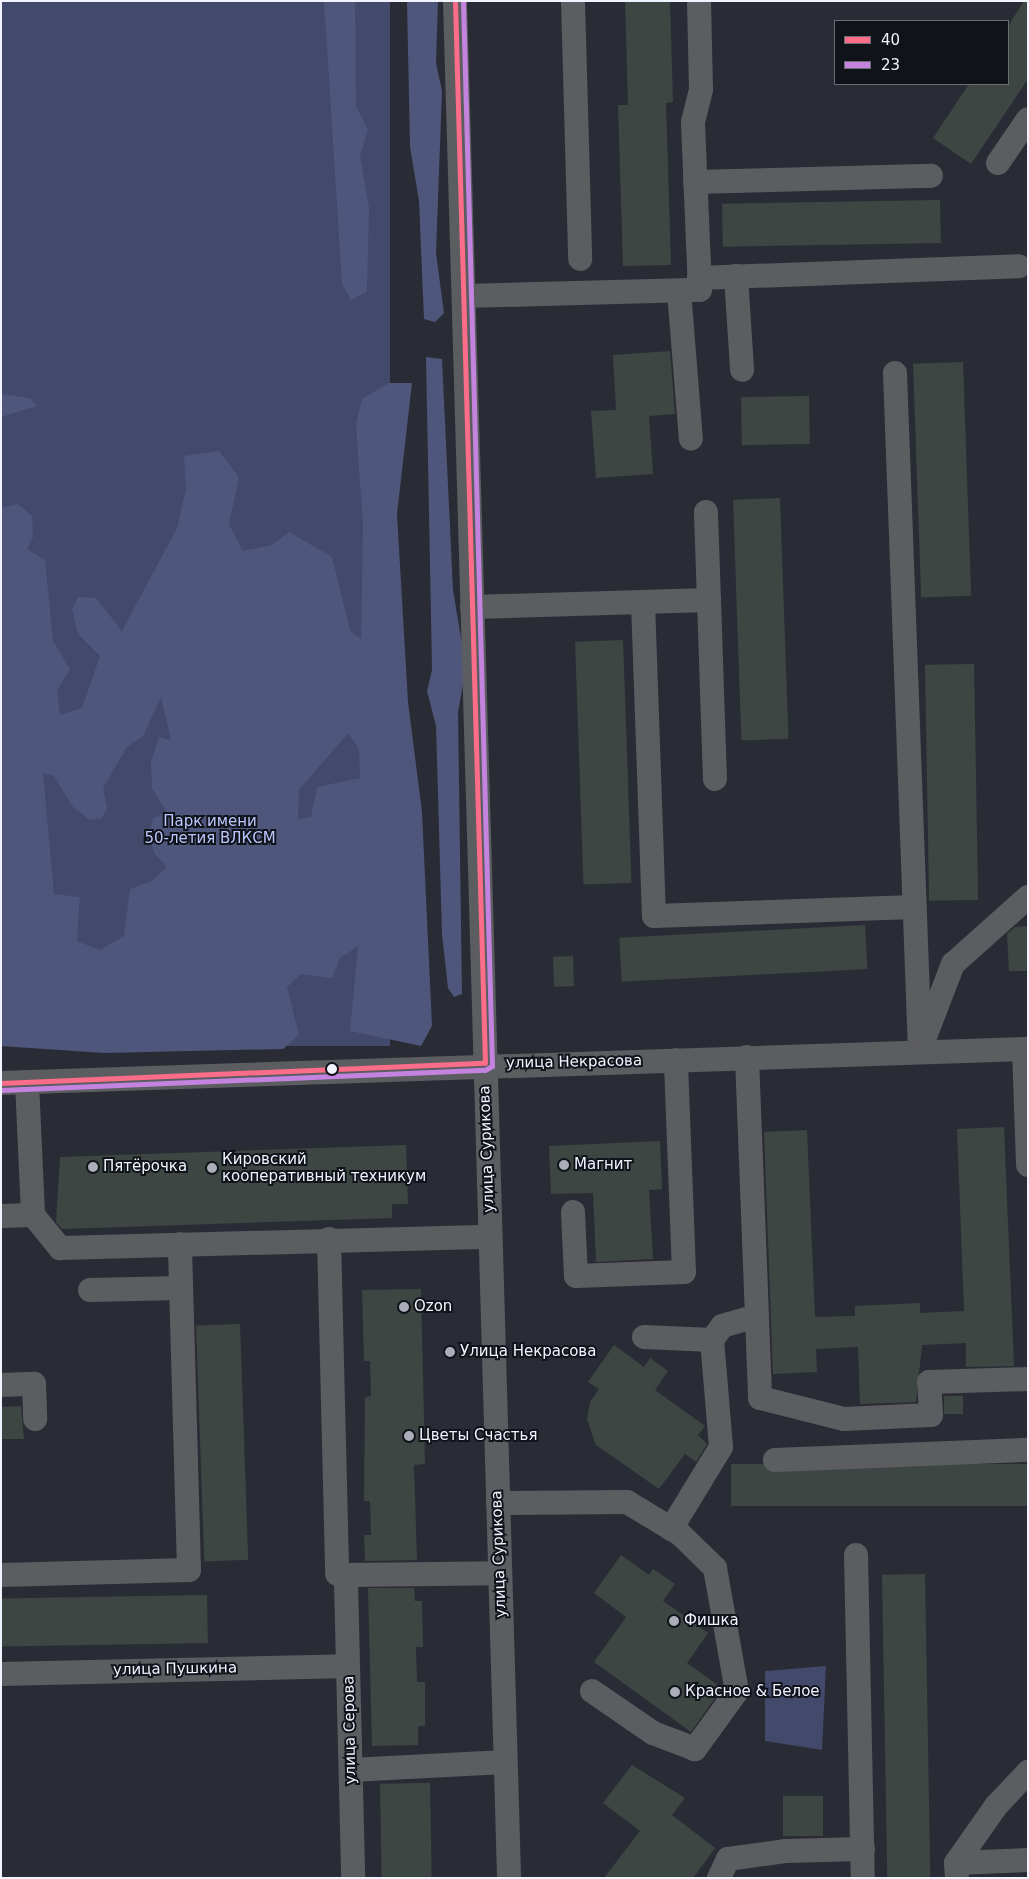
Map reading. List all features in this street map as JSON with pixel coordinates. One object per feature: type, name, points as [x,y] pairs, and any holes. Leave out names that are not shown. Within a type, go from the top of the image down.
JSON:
[{"type":"street","name":"улица Сурикова","points":[[455,1],[465,296],[472,608],[509,1878]]},
{"type":"street","points":[[573,1],[580,259]]},
{"type":"street","points":[[465,296],[700,290],[693,122],[701,89],[699,1]]},
{"type":"street","points":[[998,163],[1028,118]]},
{"type":"street","points":[[695,182],[931,176]]},
{"type":"street","points":[[699,278],[1019,266]]},
{"type":"street","points":[[736,276],[742,370]]},
{"type":"street","points":[[679,291],[691,440]]},
{"type":"street","points":[[895,373],[920,1051]]},
{"type":"street","points":[[706,512],[715,779]]},
{"type":"street","points":[[472,608],[709,600]]},
{"type":"street","points":[[642,602],[654,916],[914,907]]},
{"type":"street","points":[[920,1051],[953,964],[1028,897]]},
{"type":"street","points":[[1026,1049],[1028,1165]]},
{"type":"street","name":"улица Некрасова","points":[[1,1082],[485,1063],[676,1060],[1026,1049]]},
{"type":"street","points":[[748,1057],[760,1398],[844,1419],[931,1415],[930,1382],[1028,1379]]},
{"type":"street","points":[[573,1212],[576,1276],[684,1272],[676,1060]]},
{"type":"street","points":[[27,1082],[33,1215],[60,1248],[330,1239],[490,1237]]},
{"type":"street","points":[[1,1216],[33,1215]]},
{"type":"street","name":"улица Серова","points":[[330,1239],[348,1666],[353,1878]]},
{"type":"street","points":[[1,1575],[189,1570],[180,1244]]},
{"type":"street","points":[[90,1290],[181,1288]]},
{"type":"street","points":[[672,1529],[721,1447],[712,1340],[722,1326],[757,1316]]},
{"type":"street","points":[[644,1337],[712,1340]]},
{"type":"street","points":[[1,1385],[34,1384],[35,1419]]},
{"type":"street","points":[[775,1460],[1028,1450]]},
{"type":"street","points":[[498,1503],[627,1502],[672,1529],[715,1568],[737,1691],[695,1749],[653,1733],[592,1691]]},
{"type":"street","points":[[856,1555],[863,1878]]},
{"type":"street","points":[[344,1577],[500,1573]]},
{"type":"street","name":"улица Пушкина","points":[[1,1674],[348,1666]]},
{"type":"street","points":[[351,1770],[505,1762]]},
{"type":"street","points":[[957,1870],[996,1806],[1028,1772]]},
{"type":"street","points":[[719,1878],[728,1859],[786,1850],[863,1849]]},
{"type":"street","points":[[957,1870],[1028,1860]]},
{"type":"green space","name":"Парк имени 50-летия ВЛКСМ","points":[[1,1],[390,1],[390,1046],[1,1046]]},
{"type":"green space","points":[[324,1],[355,1],[356,106],[368,130],[360,155],[369,208],[367,292],[351,300],[342,284]]},
{"type":"green space","points":[[407,1],[438,1],[436,63],[442,91],[436,253],[444,313],[435,322],[424,319],[419,201],[410,147]]},
{"type":"green space","points":[[426,357],[442,359],[453,590],[466,668],[458,712],[462,994],[454,997],[448,988],[442,934],[436,726],[427,691],[432,670]]},
{"type":"green space","points":[[389,383],[412,383],[397,514],[408,702],[422,812],[432,1026],[421,1046],[350,1031],[358,946],[340,958],[332,978],[301,974],[287,987],[299,1035],[283,1049],[104,1053],[1,1046],[1,508],[18,504],[32,516],[33,537],[27,549],[45,560],[53,641],[70,669],[57,691],[60,715],[82,708],[100,656],[78,634],[72,609],[78,597],[96,598],[122,631],[177,528],[186,489],[184,456],[219,451],[239,477],[229,524],[243,551],[272,545],[289,532],[332,557],[350,631],[361,639],[363,525],[356,424],[362,399]],"holes":[[[161,697],[171,740],[159,737],[151,761],[152,788],[167,813],[153,818],[149,836],[154,853],[167,867],[152,881],[130,889],[124,936],[100,950],[77,941],[80,897],[54,894],[43,773],[54,776],[73,807],[90,820],[102,818],[107,808],[103,788],[127,747],[143,736]],[[348,733],[359,749],[360,778],[317,787],[311,817],[298,819],[299,790]]]},
{"type":"green space","points":[[1,394],[30,398],[37,406],[1,417]]},
{"type":"green space","points":[[826,1666],[822,1750],[765,1741],[765,1671]]},
{"type":"building","points":[[625,1],[670,1],[673,102],[666,103],[671,265],[623,266],[618,105],[628,105]]},
{"type":"building","points":[[1024,1],[1028,1],[1028,79],[971,164],[933,138],[968,85],[1009,85],[1009,24]]},
{"type":"building","points":[[940,200],[941,243],[723,247],[722,204]]},
{"type":"building","points":[[670,351],[675,414],[649,416],[653,474],[596,478],[591,411],[616,410],[613,355]]},
{"type":"building","points":[[963,362],[971,596],[921,598],[913,364]]},
{"type":"building","points":[[809,396],[810,444],[742,445],[741,397]]},
{"type":"building","points":[[780,498],[788,739],[741,740],[733,500]]},
{"type":"building","points":[[623,640],[631,883],[584,885],[575,642]]},
{"type":"building","points":[[974,664],[978,900],[929,901],[925,665]]},
{"type":"building","points":[[865,925],[867,969],[622,982],[619,938]]},
{"type":"building","points":[[1028,926],[1028,971],[1009,971],[1007,934],[1015,927]]},
{"type":"building","points":[[573,956],[574,986],[554,987],[553,957]]},
{"type":"building","points":[[1004,1127],[1014,1366],[966,1367],[966,1343],[922,1345],[916,1402],[860,1404],[858,1347],[816,1349],[817,1372],[773,1374],[764,1132],[807,1130],[815,1317],[855,1316],[855,1306],[920,1303],[920,1313],[964,1311],[957,1129]]},
{"type":"building","points":[[660,1141],[662,1189],[649,1190],[653,1259],[596,1262],[593,1193],[551,1194],[549,1146]]},
{"type":"building","points":[[406,1145],[408,1204],[392,1204],[392,1218],[62,1229],[56,1222],[60,1157]]},
{"type":"building","points":[[421,1289],[425,1464],[414,1465],[417,1560],[365,1561],[364,1535],[371,1535],[370,1501],[364,1501],[365,1397],[371,1396],[370,1361],[364,1361],[362,1290]]},
{"type":"building","points":[[240,1324],[248,1560],[204,1561],[196,1326]]},
{"type":"building","points":[[614,1345],[644,1367],[650,1358],[668,1371],[655,1390],[705,1426],[698,1435],[707,1444],[696,1462],[685,1454],[659,1489],[596,1445],[587,1420],[590,1402],[599,1389],[588,1382]]},
{"type":"building","points":[[944,1396],[963,1396],[963,1414],[944,1414]]},
{"type":"building","points":[[21,1406],[24,1439],[1,1439],[1,1407]]},
{"type":"building","points":[[731,1464],[1028,1464],[1028,1506],[731,1506]]},
{"type":"building","points":[[621,1555],[649,1575],[653,1569],[675,1584],[663,1601],[708,1633],[687,1663],[722,1688],[691,1732],[594,1662],[626,1617],[594,1593]]},
{"type":"building","points":[[925,1574],[930,1878],[887,1878],[882,1575]]},
{"type":"building","points":[[368,1588],[414,1588],[415,1601],[422,1601],[423,1647],[416,1647],[417,1682],[425,1682],[425,1726],[418,1726],[418,1745],[372,1746]]},
{"type":"building","points":[[207,1595],[208,1643],[2,1647],[1,1599]]},
{"type":"building","points":[[632,1765],[685,1798],[672,1815],[715,1848],[693,1878],[604,1878],[640,1831],[603,1803]]},
{"type":"building","points":[[430,1783],[432,1878],[382,1878],[380,1784]]},
{"type":"building","points":[[783,1796],[823,1796],[823,1836],[783,1836]]},
{"type":"transit line","name":"40","points":[[1,1083],[485,1063],[455,1]]},
{"type":"transit line","name":"23","points":[[1,1090],[485,1070],[492,1066],[463,1]]},
{"type":"place","name":"Магнит","points":[[564,1165]]},
{"type":"place","name":"Пятёрочка","points":[[93,1167]]},
{"type":"place","name":"Кировский кооперативный техникум","points":[[212,1168]]},
{"type":"place","name":"Ozon","points":[[404,1307]]},
{"type":"place","name":"Улица Некрасова","points":[[450,1352]]},
{"type":"place","name":"Цветы Счастья","points":[[409,1436]]},
{"type":"place","name":"Фишка","points":[[674,1621]]},
{"type":"place","name":"Красное & Белое","points":[[675,1692]]}]
